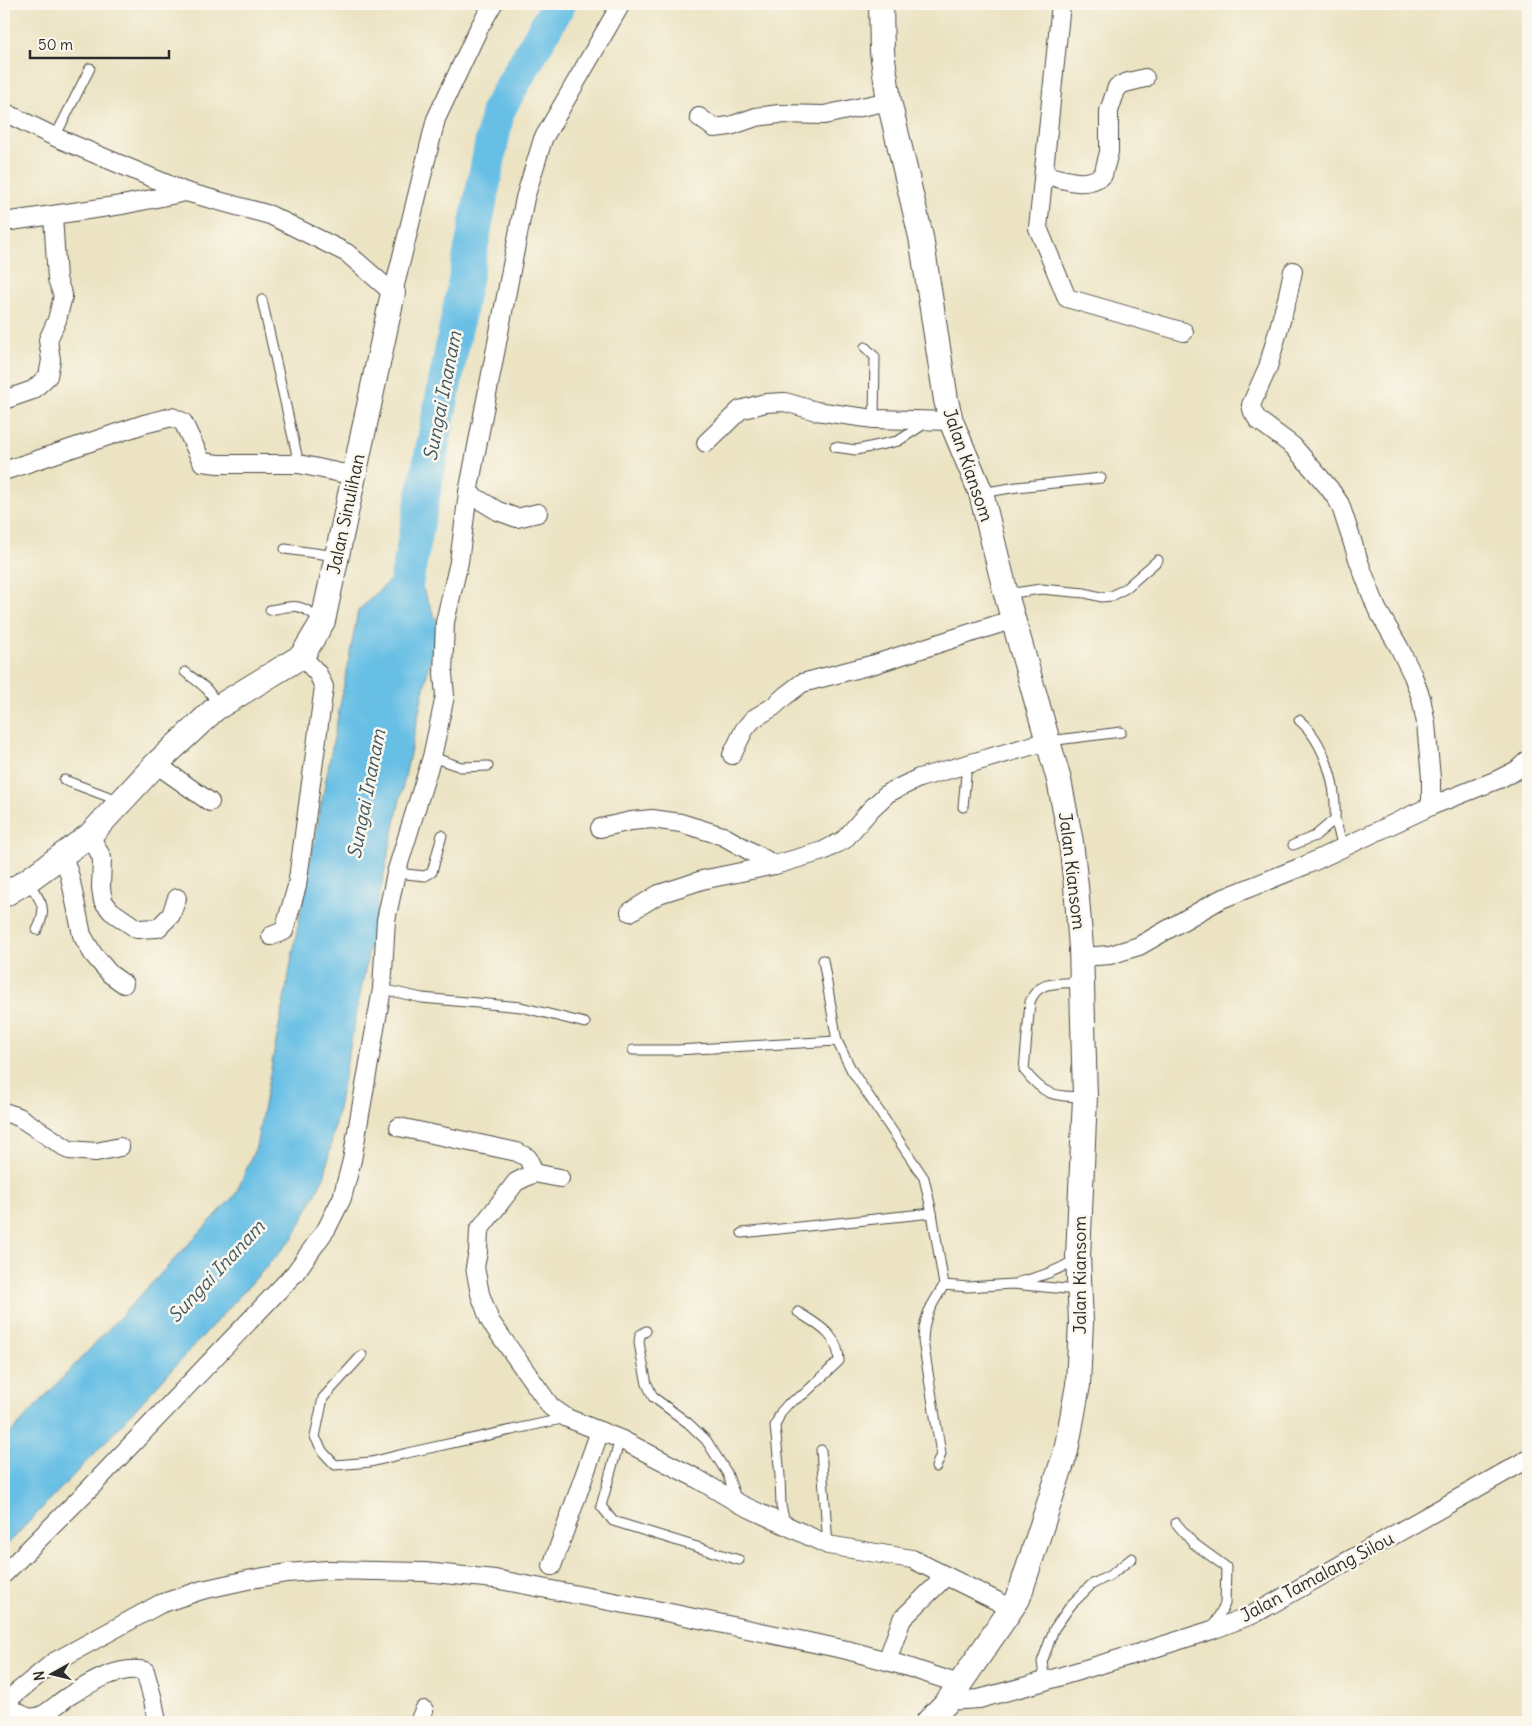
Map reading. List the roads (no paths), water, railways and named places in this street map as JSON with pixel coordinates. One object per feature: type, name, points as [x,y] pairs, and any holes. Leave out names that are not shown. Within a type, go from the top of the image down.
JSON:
[{"type":"street","name":"Jalan Sinulihan","points":[[4,895],[27,881],[90,835],[156,764],[214,709],[302,656],[323,620],[393,293],[436,119],[479,28],[493,4]]},
{"type":"street","points":[[4,1574],[91,1487],[295,1272],[327,1228],[342,1198],[352,1160],[382,989],[386,920],[396,873],[432,757],[445,696],[443,674],[445,622],[459,562],[468,493],[525,198],[543,139],[621,4]]},
{"type":"street","name":"Jalan Kiansom","points":[[881,4],[882,52],[889,101],[921,237],[946,400],[941,420],[981,493],[1006,594],[1059,780],[1072,842],[1082,957],[1085,1097],[1078,1257],[1081,1322],[1078,1385],[1066,1451],[1018,1599],[954,1693],[928,1722]]},
{"type":"street","points":[[1061,4],[1038,228],[1067,298],[1184,332]]},
{"type":"street","points":[[1044,175],[1083,183],[1094,182],[1104,175],[1108,152],[1109,110],[1117,87],[1125,82],[1145,78]]},
{"type":"street","points":[[699,117],[714,128],[730,126],[756,117],[779,114],[824,115],[889,101]]},
{"type":"street","points":[[4,112],[55,137],[186,192],[270,216],[347,253],[393,293]]},
{"type":"street","points":[[4,222],[122,205],[186,192]]},
{"type":"street","points":[[4,400],[33,390],[48,376],[51,360],[48,340],[57,320],[63,296],[57,279],[53,215]]},
{"type":"street","points":[[1293,271],[1268,367],[1251,405],[1252,412],[1258,420],[1293,446],[1329,488],[1340,504],[1377,609],[1402,654],[1421,698],[1426,723],[1431,778],[1431,806]]},
{"type":"street","points":[[706,443],[740,410],[765,403],[785,402],[816,410],[874,419],[941,420]]},
{"type":"street","points":[[4,471],[144,424],[172,418],[183,422],[202,462],[218,464],[299,464],[354,476]]},
{"type":"street","points":[[468,493],[498,511],[517,518],[538,513]]},
{"type":"street","points":[[732,755],[744,730],[753,719],[773,707],[802,683],[875,664],[1014,620]]},
{"type":"street","points":[[271,936],[284,931],[296,886],[324,687],[318,674],[302,656]]},
{"type":"street","points":[[630,912],[659,894],[702,880],[775,865],[824,851],[844,840],[888,793],[919,778],[1048,741]]},
{"type":"street","points":[[1082,957],[1110,955],[1139,946],[1219,900],[1306,865],[1431,806],[1518,770],[1528,760]]},
{"type":"street","points":[[156,764],[210,802]]},
{"type":"street","points":[[600,828],[630,821],[652,819],[681,823],[724,836],[775,865]]},
{"type":"street","points":[[90,835],[102,858],[101,888],[103,901],[111,911],[137,930],[158,928],[171,915],[177,898]]},
{"type":"street","points":[[63,855],[70,877],[82,935],[93,954],[110,974],[124,984]]},
{"type":"street","points":[[4,1112],[19,1117],[69,1150],[96,1152],[120,1147]]},
{"type":"street","points":[[399,1127],[517,1152],[528,1158],[534,1173]]},
{"type":"street","points":[[560,1178],[534,1173],[516,1182],[479,1230],[478,1252],[474,1267],[476,1282],[490,1321],[551,1407],[566,1418],[620,1439],[696,1478],[738,1503],[828,1545],[912,1559],[1011,1608]]},
{"type":"street","points":[[552,1566],[600,1431]]},
{"type":"street","name":"Jalan Tamalang Silou","points":[[954,1693],[979,1698],[1045,1681],[1212,1630],[1254,1614],[1528,1459]]},
{"type":"street","points":[[157,1722],[145,1670],[135,1668],[117,1671],[68,1696],[39,1717],[28,1717],[4,1704],[54,1662],[160,1604],[202,1590],[252,1579],[287,1573],[327,1570],[424,1572],[495,1579],[670,1613],[847,1650],[887,1661],[954,1693]]},
{"type":"street","points":[[887,1661],[902,1620],[946,1576]]},
{"type":"lane","points":[[55,137],[90,68]]},
{"type":"lane","points":[[262,300],[299,464]]},
{"type":"lane","points":[[865,347],[875,357],[874,419]]},
{"type":"lane","points":[[835,447],[856,450],[898,441],[941,420]]},
{"type":"lane","points":[[981,493],[1101,478]]},
{"type":"lane","points":[[285,549],[337,556]]},
{"type":"lane","points":[[1006,594],[1040,589],[1101,597],[1112,596],[1126,588],[1158,560]]},
{"type":"lane","points":[[270,610],[294,606],[305,608],[323,620]]},
{"type":"lane","points":[[185,672],[206,689],[215,701],[214,709]]},
{"type":"lane","points":[[1299,720],[1307,726],[1331,774],[1336,802],[1335,819],[1343,847]]},
{"type":"lane","points":[[1048,741],[1121,732]]},
{"type":"lane","points":[[432,757],[461,766],[488,766]]},
{"type":"lane","points":[[963,807],[967,763]]},
{"type":"lane","points":[[64,780],[121,801]]},
{"type":"lane","points":[[1293,845],[1315,836],[1335,819]]},
{"type":"lane","points":[[396,873],[424,876],[432,872],[442,835]]},
{"type":"lane","points":[[27,881],[41,901],[43,919],[37,930]]},
{"type":"lane","points":[[823,960],[837,1041],[852,1072],[924,1178],[932,1213],[944,1285],[926,1314],[923,1324],[923,1341],[941,1454],[936,1468]]},
{"type":"lane","points":[[1082,982],[1046,984],[1034,992],[1030,1002],[1024,1070],[1036,1085],[1048,1093],[1085,1097]]},
{"type":"lane","points":[[382,989],[422,998],[521,1007],[586,1023]]},
{"type":"lane","points":[[633,1050],[677,1050],[837,1041]]},
{"type":"lane","points":[[742,1233],[932,1213]]},
{"type":"lane","points":[[1012,1284],[1044,1276],[1062,1268],[1078,1257]]},
{"type":"lane","points":[[944,1285],[968,1287],[1012,1284],[1080,1291]]},
{"type":"lane","points":[[786,1526],[781,1506],[775,1426],[781,1412],[788,1404],[804,1394],[839,1361],[839,1351],[828,1333],[798,1312]]},
{"type":"lane","points":[[646,1331],[640,1335],[639,1342],[647,1384],[653,1398],[688,1423],[706,1440],[728,1473],[738,1503]]},
{"type":"lane","points":[[362,1355],[322,1398],[315,1437],[323,1452],[335,1465],[371,1462],[566,1418]]},
{"type":"lane","points":[[620,1439],[600,1506],[613,1521],[739,1560]]},
{"type":"lane","points":[[821,1450],[828,1545]]},
{"type":"lane","points":[[1176,1523],[1193,1543],[1226,1567],[1225,1604],[1212,1630]]},
{"type":"lane","points":[[1045,1681],[1042,1662],[1054,1629],[1072,1604],[1091,1585],[1112,1574],[1132,1558]]},
{"type":"water","points":[[401,569],[415,571],[438,624],[382,883],[325,1175],[293,1238],[106,1441],[4,1548],[4,1440],[235,1195],[256,1147],[358,611]]},
{"type":"waterway","name":"Sungai Inanam","points":[[400,615],[498,110],[559,4]]}]
